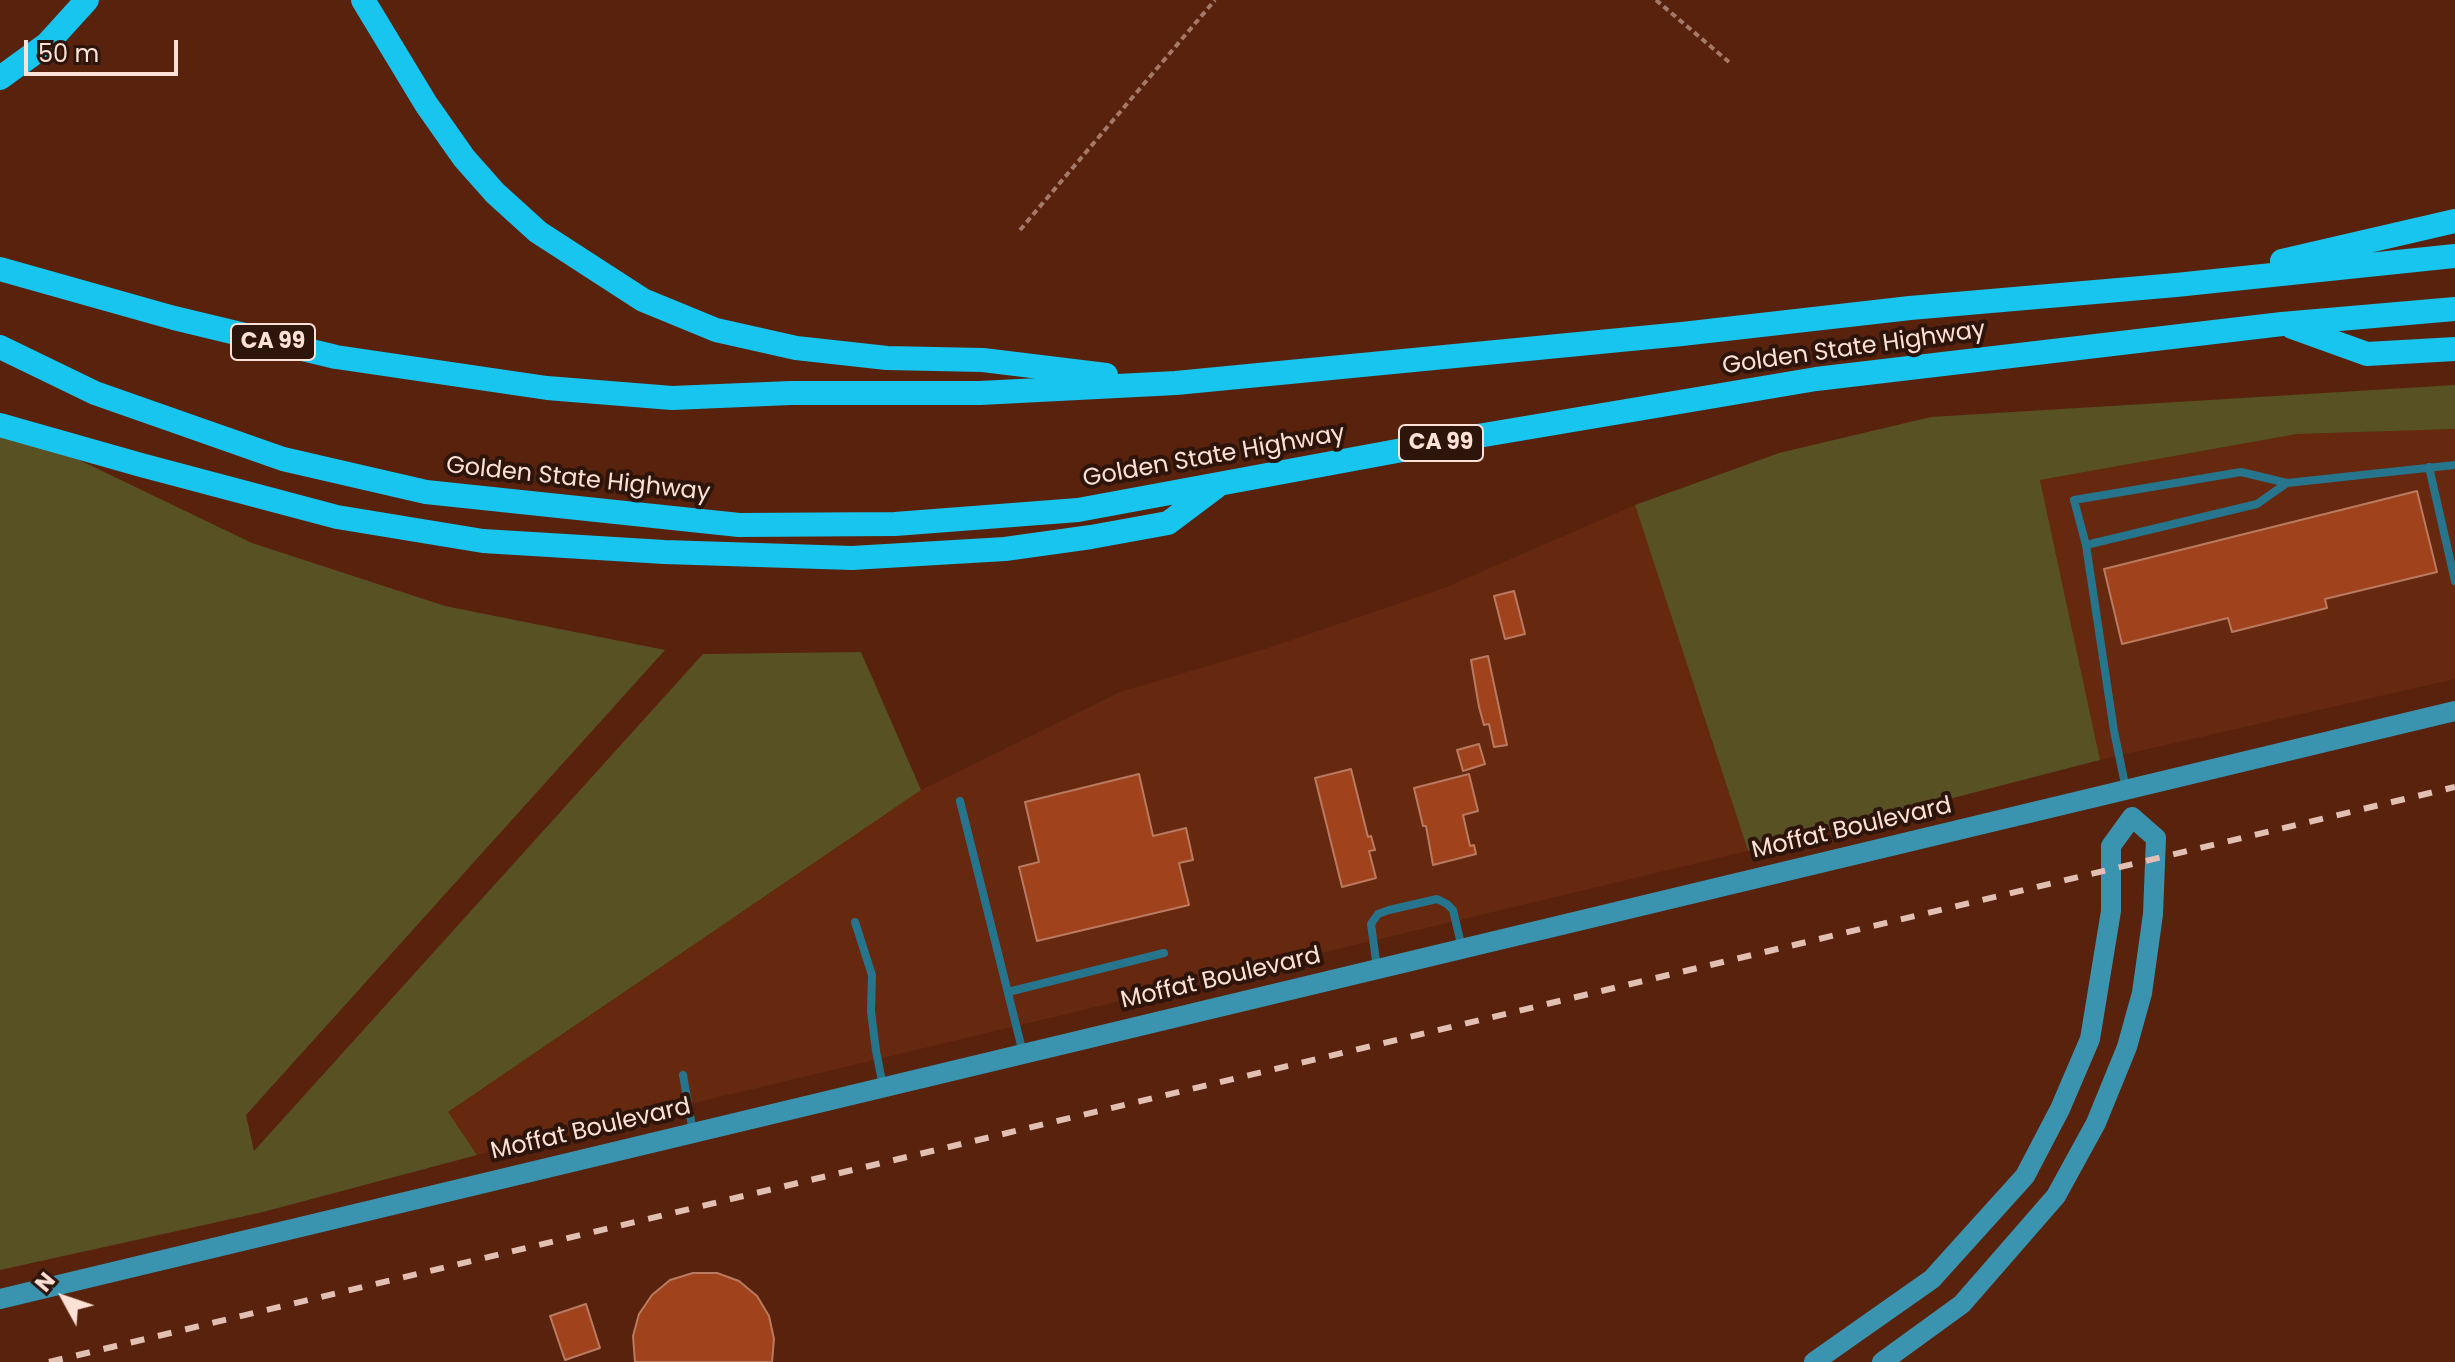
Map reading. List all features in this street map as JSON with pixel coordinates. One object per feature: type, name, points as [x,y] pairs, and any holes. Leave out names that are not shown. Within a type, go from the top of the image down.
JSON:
[{"type":"highway","points":[[0,78],[47,44],[87,0]]},
{"type":"highway","points":[[363,0],[426,104],[464,158],[495,193],[538,232],[643,300],[716,330],[796,348],[887,358],[983,360],[1176,383]]},
{"type":"highway","points":[[2176,285],[2455,221]]},
{"type":"highway","name":"Golden State Highway","points":[[0,269],[174,318],[336,357],[547,388],[672,398],[791,393],[980,393],[1176,383],[2455,256]]},
{"type":"highway","name":"Golden State Highway","points":[[0,347],[95,393],[283,459],[426,492],[739,525],[895,524],[1078,510],[1478,436],[1816,379],[2282,324],[2455,309]]},
{"type":"highway","points":[[2282,324],[2367,354],[2455,349]]},
{"type":"highway","points":[[0,425],[337,517],[483,541],[664,552],[852,558],[1005,549],[1168,523],[1221,484]]},
{"type":"main road","name":"Moffat Boulevard","points":[[0,1299],[2455,711]]},
{"type":"main road","points":[[1882,1362],[1962,1304],[2056,1196],[2096,1123],[2127,1047],[2142,993],[2153,914],[2156,838],[2132,817],[2126,790]]},
{"type":"main road","points":[[1814,1362],[1932,1279],[2025,1176],[2060,1109],[2090,1039],[2111,911],[2111,846],[2132,817]]},
{"type":"lane","points":[[2126,790],[2086,545],[2074,500],[2241,472],[2287,483],[2455,465]]},
{"type":"lane","points":[[2429,467],[2455,581]]},
{"type":"lane","points":[[2086,545],[2257,504],[2287,483]]},
{"type":"lane","points":[[960,801],[1023,1054]]},
{"type":"lane","points":[[1377,969],[1371,924],[1378,914],[1389,910],[1437,899],[1447,904],[1453,910],[1462,948]]},
{"type":"lane","points":[[855,922],[872,975],[871,1011],[883,1087]]},
{"type":"lane","points":[[1008,992],[1164,953]]},
{"type":"lane","points":[[683,1075],[693,1132]]},
{"type":"path","points":[[1020,230],[1215,0]]},
{"type":"path","points":[[1656,0],[1729,62]]},
{"type":"shaded area","points":[[2455,385],[2455,429],[2297,434],[2040,480],[2100,760],[1748,851],[1635,505],[1779,453],[1931,417]]},
{"type":"shaded area","points":[[0,422],[252,543],[445,606],[665,650],[246,1115],[254,1151],[703,654],[861,652],[921,790],[448,1112],[477,1155],[263,1212],[0,1270]]},
{"type":"shaded area","points":[[2455,429],[2455,679],[2100,760],[2040,480],[2297,434]]},
{"type":"shaded area","points":[[1635,505],[1748,851],[477,1155],[447,1113],[921,790],[1120,692],[1268,648],[1444,588]]},
{"type":"building","points":[[2417,491],[2437,572],[2325,599],[2327,608],[2232,632],[2228,618],[2122,644],[2104,569]]},
{"type":"building","points":[[1514,591],[1525,634],[1505,639],[1494,596]]},
{"type":"building","points":[[1488,656],[1507,745],[1494,747],[1489,724],[1484,725],[1479,707],[1471,660]]},
{"type":"building","points":[[1479,744],[1485,764],[1463,771],[1457,750]]},
{"type":"building","points":[[1351,769],[1368,837],[1371,836],[1375,850],[1369,851],[1376,878],[1342,887],[1315,778]]},
{"type":"building","points":[[1139,774],[1153,836],[1186,828],[1193,860],[1179,863],[1189,905],[1037,941],[1019,867],[1039,862],[1025,802]]},
{"type":"building","points":[[1469,774],[1478,811],[1463,815],[1470,846],[1474,845],[1476,854],[1433,865],[1426,826],[1423,826],[1414,788]]},
{"type":"building","points":[[693,1273],[717,1273],[739,1281],[757,1296],[769,1316],[774,1339],[772,1362],[635,1362],[633,1336],[639,1314],[652,1295],[670,1280]]},
{"type":"building","points":[[586,1304],[600,1348],[565,1360],[550,1316]]},
{"type":"railway","points":[[49,1362],[2455,787]]}]
